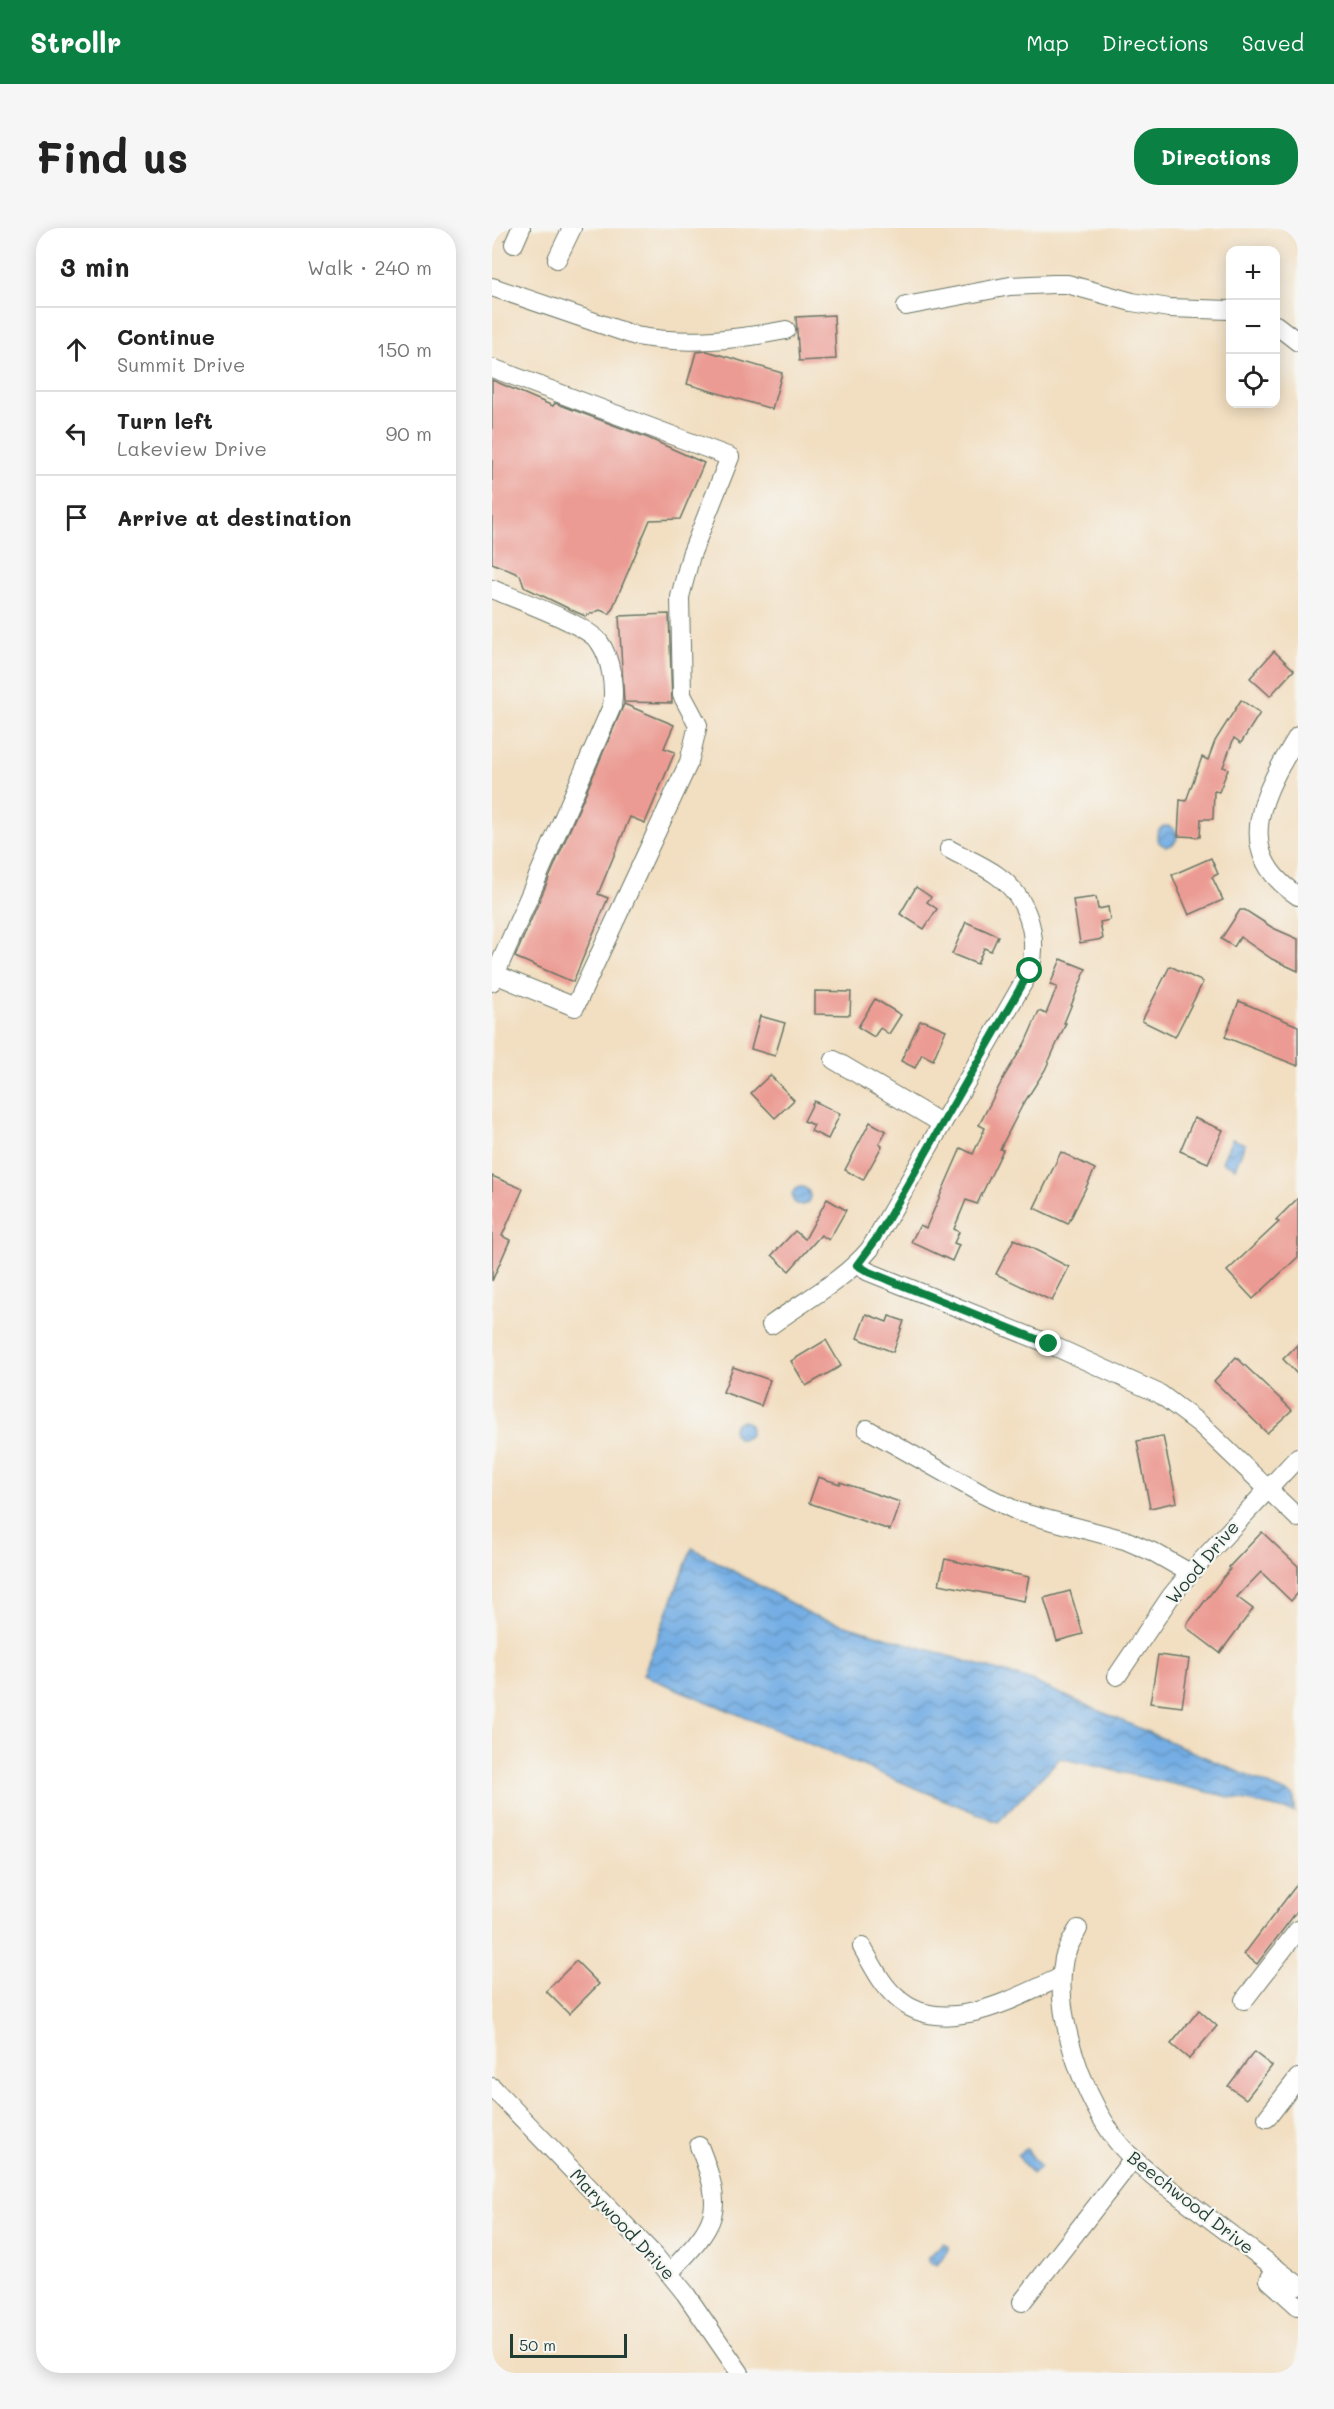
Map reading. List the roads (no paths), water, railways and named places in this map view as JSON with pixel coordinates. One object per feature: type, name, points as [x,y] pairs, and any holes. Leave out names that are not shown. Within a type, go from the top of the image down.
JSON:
[{"type":"street","points":[[557,259],[572,228]]},
{"type":"street","points":[[906,306],[1010,286],[1067,284],[1132,302],[1160,307],[1226,310]]},
{"type":"street","points":[[492,287],[636,336],[658,340],[713,341],[786,330]]},
{"type":"street","points":[[1280,329],[1298,342]]},
{"type":"street","points":[[492,368],[730,457],[690,555],[680,597],[682,695],[698,725],[689,762],[575,1007],[493,977],[612,706],[613,695],[606,656],[600,642],[577,626],[492,589]]},
{"type":"street","points":[[1298,735],[1264,802],[1258,824],[1258,839],[1269,868],[1279,881],[1298,896]]},
{"type":"street","points":[[771,1325],[857,1265],[877,1238],[1030,971],[1034,950],[1033,931],[1021,902],[1006,883],[990,871],[949,849]]},
{"type":"street","points":[[834,1060],[941,1123]]},
{"type":"street","points":[[857,1265],[869,1272],[1060,1349],[1160,1394],[1200,1424],[1298,1518]]},
{"type":"street","points":[[867,1429],[982,1494],[1020,1512],[1125,1540],[1155,1553],[1190,1573]]},
{"type":"street","name":"Wood Drive","points":[[1117,1676],[1171,1596],[1298,1456]]},
{"type":"street","name":"Beechwood Drive","points":[[1078,1929],[1065,1956],[1061,1977],[1064,2008],[1081,2074],[1095,2106],[1112,2133],[1133,2159],[1298,2285]]},
{"type":"street","points":[[1244,2000],[1298,1930]]},
{"type":"street","points":[[862,1947],[895,1997],[906,2005],[929,2014],[954,2016],[981,2010],[1061,1977]]},
{"type":"street","points":[[1267,2118],[1298,2078]]},
{"type":"street","name":"Marywood Drive","points":[[492,2087],[669,2273],[715,2334],[740,2373]]},
{"type":"street","points":[[669,2273],[696,2246],[710,2225],[715,2201],[710,2174],[699,2146]]},
{"type":"street","points":[[1022,2302],[1133,2159]]},
{"type":"street","points":[[1276,2268],[1269,2280],[1298,2306]]},
{"type":"water","points":[[1167,826],[1174,829],[1177,836],[1174,843],[1167,846],[1160,843],[1157,836],[1160,829]]},
{"type":"water","points":[[1232,1139],[1245,1144],[1235,1168],[1222,1162]]},
{"type":"water","points":[[801,1187],[807,1190],[810,1196],[807,1202],[801,1205],[795,1202],[792,1196],[795,1190]]},
{"type":"water","points":[[742,1421],[748,1424],[751,1430],[748,1436],[742,1439],[736,1436],[733,1430],[736,1424]]},
{"type":"water","points":[[692,1548],[812,1615],[1029,1680],[1294,1796],[1294,1812],[1060,1758],[998,1822],[643,1675]]},
{"type":"water","points":[[1025,2149],[1040,2167],[1032,2174],[1017,2155]]},
{"type":"water","points":[[943,2243],[948,2246],[948,2250],[937,2265],[929,2262],[929,2257]]}]
